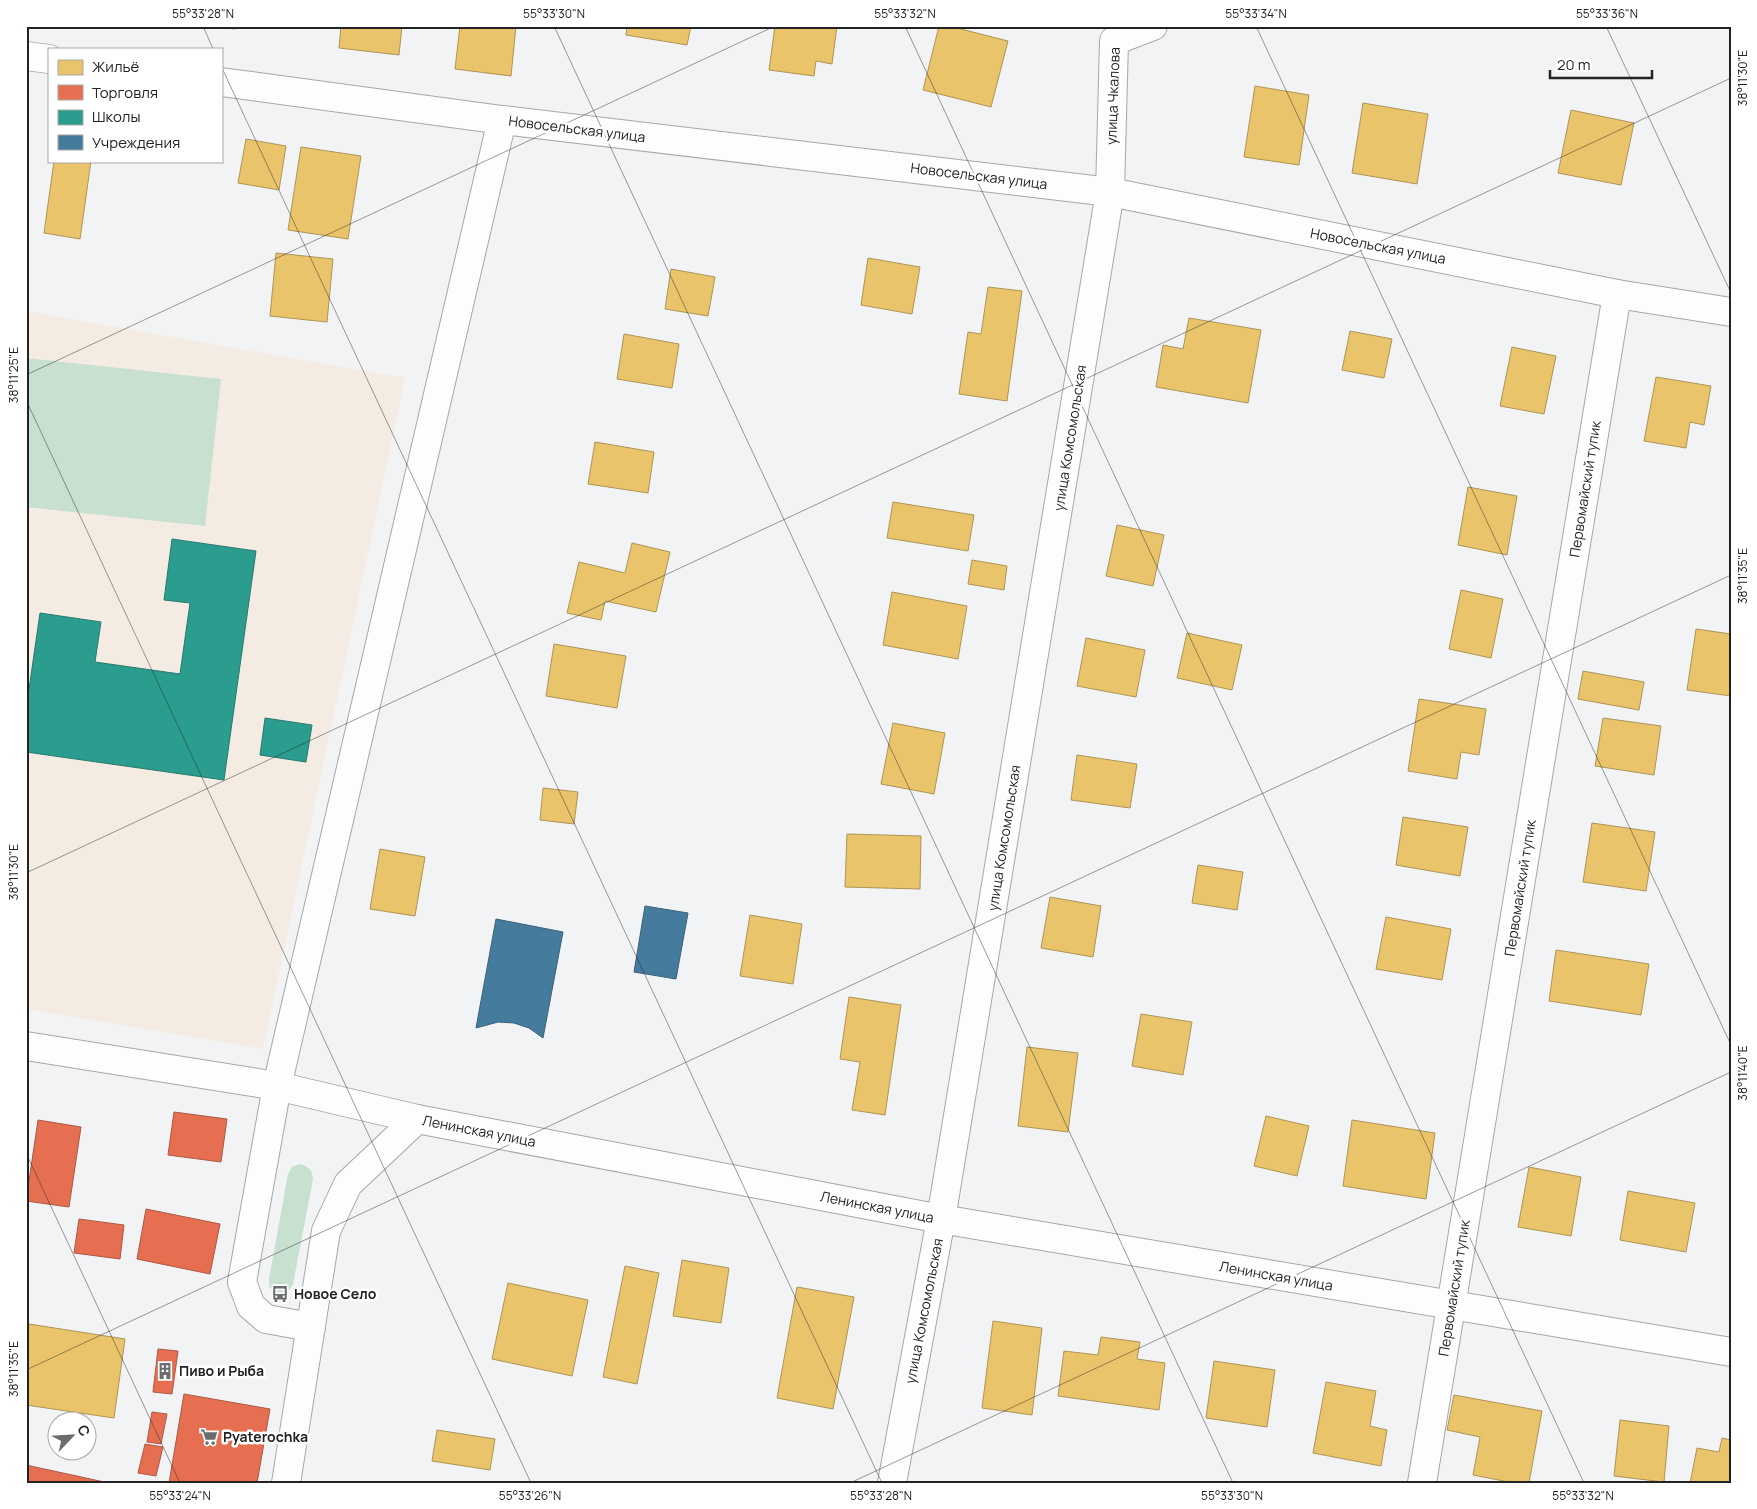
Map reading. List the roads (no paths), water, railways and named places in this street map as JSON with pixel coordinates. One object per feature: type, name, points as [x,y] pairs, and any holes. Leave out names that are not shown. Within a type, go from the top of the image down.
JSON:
[{"type":"street","name":"улица Чкалова","points":[[1110,192],[1114,41],[1153,26]]},
{"type":"street","points":[[26,56],[48,59]]},
{"type":"street","name":"Новосельская улица","points":[[222,82],[502,120],[1110,192],[1617,294],[1731,312]]},
{"type":"street","points":[[311,1327],[266,1319],[251,1306],[242,1282],[277,1086],[502,120]]},
{"type":"street","name":"улица Комсомольская","points":[[892,1483],[941,1219],[1110,192]]},
{"type":"street","name":"Первомайский тупик","points":[[1422,1483],[1617,294]]},
{"type":"street","name":"Ленинская улица","points":[[26,1046],[277,1086],[417,1119],[941,1219],[1731,1352]]},
{"type":"street","points":[[286,1483],[326,1230],[348,1184],[417,1119]]},
{"type":"place","name":"Новое Село","points":[[280,1294]]},
{"type":"place","name":"Пиво и Рыба","points":[[165,1371]]},
{"type":"place","name":"Pyaterochka","points":[[209,1437]]}]
